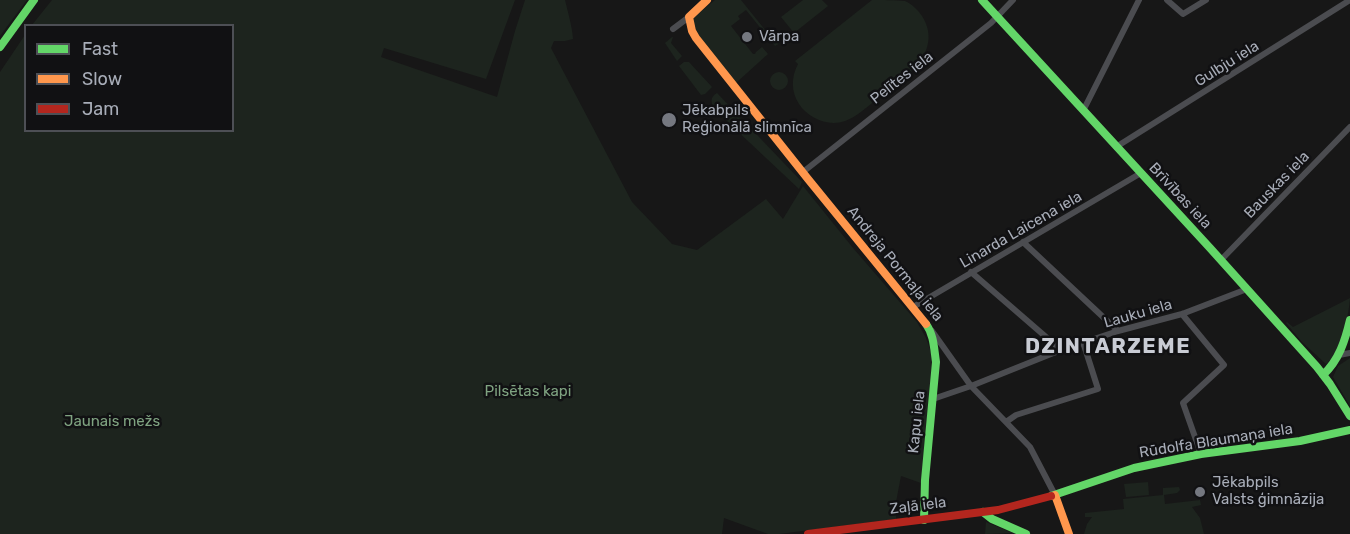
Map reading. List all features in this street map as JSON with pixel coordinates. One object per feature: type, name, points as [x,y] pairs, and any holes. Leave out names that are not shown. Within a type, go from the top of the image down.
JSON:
[{"type":"main road","points":[[0,47],[34,0]]},
{"type":"main road","points":[[689,17],[707,0]]},
{"type":"main road","name":"Brīvības iela","points":[[982,0],[1247,289],[1323,375],[1350,416]]},
{"type":"main road","name":"Andreja Pormaļa iela","points":[[689,17],[696,38],[929,327]]},
{"type":"main road","points":[[1323,375],[1339,355],[1350,320]]},
{"type":"main road","name":"Kapu iela","points":[[924,520],[925,480],[936,362],[929,327]]},
{"type":"main road","name":"Rūdolfa Blaumaņa iela","points":[[983,512],[1055,495],[1134,468],[1201,454],[1300,441],[1350,430]]},
{"type":"main road","name":"Andreja Pormaļa iela","points":[[1055,495],[1069,534]]},
{"type":"main road","points":[[983,512],[992,519],[1026,534]]},
{"type":"main road","name":"Zaļā iela","points":[[808,534],[860,531],[983,512]]},
{"type":"street","name":"Pelītes iela","points":[[803,172],[998,17],[1013,0]]},
{"type":"street","points":[[1083,111],[1139,0]]},
{"type":"street","points":[[1167,0],[1183,14],[1206,0]]},
{"type":"street","name":"Gulbju iela","points":[[1116,147],[1350,0]]},
{"type":"street","points":[[673,29],[689,17]]},
{"type":"street","name":"Bauskas iela","points":[[1221,260],[1350,127]]},
{"type":"street","name":"Linarda Laicena iela","points":[[913,307],[1141,173]]},
{"type":"street","points":[[1023,242],[1118,331]]},
{"type":"street","points":[[971,272],[1061,350]]},
{"type":"street","name":"Lauku iela","points":[[933,399],[1083,342],[1182,314],[1247,289]]},
{"type":"street","points":[[1182,314],[1224,365],[1183,402],[1201,454]]},
{"type":"street","name":"Andreja Pormaļa iela","points":[[929,327],[971,386],[1030,447],[1055,495]]},
{"type":"street","points":[[1006,422],[1016,415],[1098,389],[1083,342]]},
{"type":"street","points":[[1339,355],[1350,353]]},
{"type":"green space","points":[[0,0],[27,0],[0,36]]},
{"type":"green space","points":[[52,0],[515,0],[486,79],[384,48],[381,57],[497,97],[525,0],[565,0],[573,39],[554,41],[551,48],[632,202],[672,244],[697,250],[766,199],[783,219],[803,186],[917,322],[931,352],[932,370],[921,483],[901,476],[896,502],[896,519],[779,534],[768,534],[724,518],[722,534],[0,534],[0,72],[24,36],[24,132],[234,132],[234,24],[33,24]]},
{"type":"green space","points":[[715,0],[741,0],[770,36],[776,38],[780,43],[775,46],[746,10],[738,16],[740,19],[731,26],[753,54],[762,47],[768,54],[737,82],[710,51],[694,25],[693,18]]},
{"type":"green space","points":[[803,0],[822,0],[828,6],[794,33],[781,17]]},
{"type":"green space","points":[[872,0],[905,1],[915,7],[926,23],[928,31],[928,45],[925,52],[913,71],[857,115],[839,123],[819,120],[803,109],[794,95],[794,74],[798,64],[795,61]]},
{"type":"green space","points":[[672,37],[671,43],[682,56],[677,61],[665,43]]},
{"type":"green space","points":[[684,62],[689,62],[712,87],[705,94],[701,95],[679,66]]},
{"type":"green space","points":[[779,72],[785,75],[788,81],[785,87],[779,90],[773,87],[770,81],[773,75]]},
{"type":"green space","points":[[717,93],[802,182],[799,189],[716,111],[712,101]]},
{"type":"green space","points":[[1350,298],[1341,341],[1326,364],[1302,342],[1286,323],[1293,327]]},
{"type":"green space","points":[[1350,358],[1350,406],[1333,377],[1338,366]]},
{"type":"green space","points":[[1148,482],[1149,495],[1126,497],[1124,484]]},
{"type":"green space","points":[[1179,487],[1180,490],[1177,493],[1164,495],[1165,504],[1200,500],[1201,505],[1192,507],[1200,518],[1204,534],[1084,534],[1092,517],[1085,517],[1085,513],[1124,509],[1123,499],[1163,495],[1163,488]]},
{"type":"green space","points":[[986,522],[1013,533],[985,534]]},
{"type":"traffic: fast","points":[[0,47],[34,0]]},
{"type":"traffic: fast","points":[[982,0],[1317,367],[1350,416]]},
{"type":"traffic: fast","points":[[1323,375],[1341,350],[1350,320]]},
{"type":"traffic: fast","points":[[924,520],[925,480],[936,362],[932,337],[926,324]]},
{"type":"traffic: fast","points":[[1051,496],[1134,468],[1201,454],[1300,441],[1350,430]]},
{"type":"traffic: fast","points":[[983,512],[992,519],[1026,534]]},
{"type":"traffic: slow","points":[[707,0],[689,17],[696,38],[926,324]]},
{"type":"traffic: slow","points":[[1055,495],[1069,534]]},
{"type":"traffic: jam","points":[[808,534],[998,510],[1051,496]]},
{"type":"place","name":"Vārpa","points":[[747,37]]},
{"type":"place","name":"Jēkabpils Reģionālā slimnīca","points":[[669,120]]},
{"type":"place","name":"Jēkabpils Valsts ģimnāzija","points":[[1200,492]]},
{"type":"district","name":"DZINTARZEME","points":[[1108,347]]},
{"type":"park label","name":"Pilsētas kapi","points":[[528,392]]},
{"type":"park label","name":"Jaunais mežs","points":[[112,422]]}]
